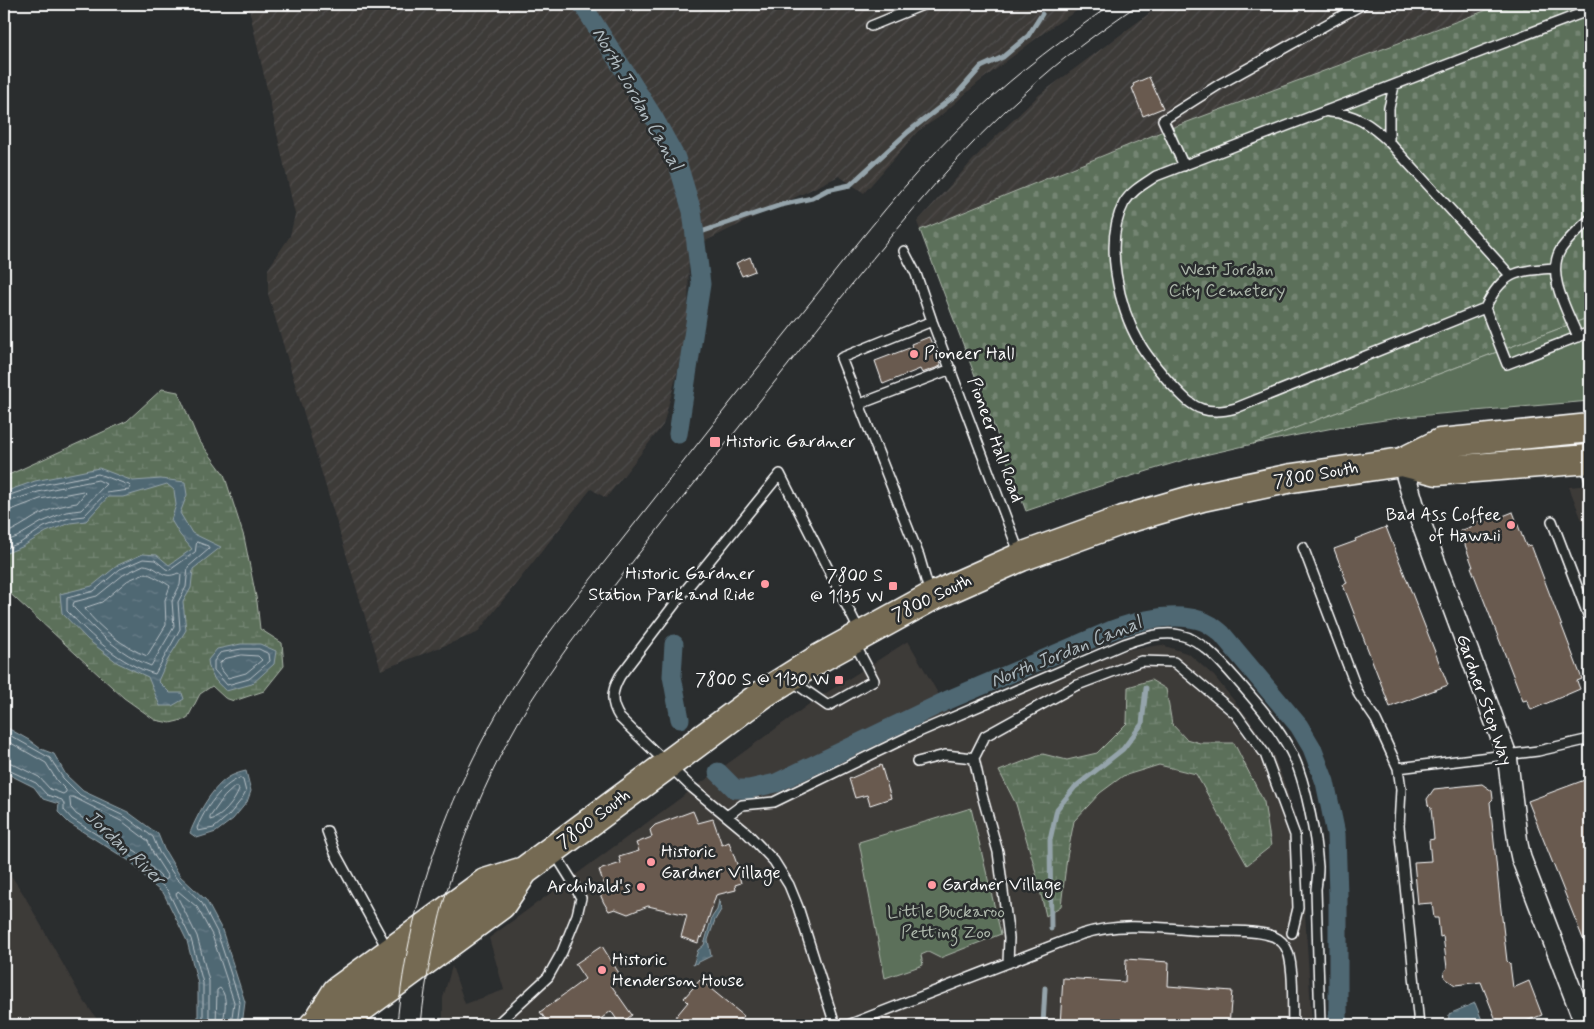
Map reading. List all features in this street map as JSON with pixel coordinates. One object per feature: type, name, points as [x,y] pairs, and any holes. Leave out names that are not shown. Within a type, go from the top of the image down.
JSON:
[{"type":"main road","name":"7800 South","points":[[316,1024],[354,1013],[501,904],[524,871],[763,694],[857,637],[931,597],[1021,557],[1123,520],[1202,498],[1300,476],[1402,462],[1440,444],[1590,428]]},
{"type":"main road","name":"7800 South","points":[[1402,462],[1437,472],[1588,466]]},
{"type":"main road","name":"7800 South","points":[[316,1024],[337,991],[390,952],[485,883],[524,871]]},
{"type":"street","name":"Gardner Stop Way","points":[[1402,462],[1414,504],[1507,756],[1521,858],[1585,1025]]},
{"type":"lane","points":[[871,26],[925,4]]},
{"type":"lane","points":[[1184,166],[1164,120],[1220,84],[1363,4]]},
{"type":"lane","points":[[1554,268],[1535,269],[1510,275],[1496,289],[1485,308],[1236,408],[1214,412],[1197,407],[1180,394],[1151,361],[1139,343],[1124,308],[1117,277],[1115,259],[1117,224],[1125,201],[1150,180],[1590,10]]},
{"type":"lane","points":[[1389,142],[1389,108],[1394,86]]},
{"type":"lane","points":[[1324,112],[1339,112],[1360,119],[1389,142],[1510,275]]},
{"type":"lane","points":[[1578,336],[1557,283],[1554,268],[1556,258],[1566,243],[1590,218]]},
{"type":"lane","name":"Pioneer Hall Road","points":[[904,251],[916,274],[1021,557]]},
{"type":"lane","points":[[1485,308],[1508,364],[1590,332]]},
{"type":"lane","points":[[931,597],[919,556],[841,358],[932,321]]},
{"type":"lane","points":[[860,404],[952,369]]},
{"type":"lane","points":[[788,678],[828,706],[874,680],[857,637],[780,474],[684,592],[620,676],[614,685],[612,697],[613,704],[620,718],[694,789],[768,853],[789,885],[798,907],[836,1025]]},
{"type":"lane","points":[[1552,521],[1590,620]]},
{"type":"lane","points":[[1304,547],[1359,695],[1376,720],[1398,768],[1401,790],[1399,826],[1419,1025]]},
{"type":"lane","points":[[727,816],[742,805],[774,802],[914,734],[1124,644],[1159,634],[1182,635],[1192,640],[1221,662],[1262,709],[1280,733],[1292,754],[1306,796],[1318,868],[1316,889],[1320,1025]]},
{"type":"lane","points":[[1008,963],[1009,938],[998,852],[974,758],[985,736],[1075,686],[1141,662],[1174,662],[1236,714],[1264,754],[1295,835],[1298,908],[1292,933]]},
{"type":"lane","points":[[1398,768],[1507,756],[1590,739]]},
{"type":"lane","points":[[917,762],[945,755],[974,758]]},
{"type":"lane","points":[[327,831],[334,854],[390,952]]},
{"type":"lane","points":[[496,1025],[548,976],[562,952],[577,915],[581,898],[552,850]]},
{"type":"lane","points":[[848,1025],[1082,934],[1106,928],[1132,926],[1269,935],[1282,943],[1289,953],[1293,1025]]},
{"type":"shaded area","points":[[248,4],[1087,4],[1050,28],[979,82],[938,118],[918,131],[864,193],[839,176],[689,249],[688,315],[678,370],[663,425],[606,498],[591,489],[477,633],[381,670],[268,294],[268,269],[290,236],[295,214]]},
{"type":"shaded area","points":[[1162,4],[1503,4],[1166,130],[920,230],[917,222],[983,149],[1039,95]]},
{"type":"shaded area","points":[[1590,485],[1590,541],[1569,487]]},
{"type":"shaded area","name":"Gardner Village","points":[[908,641],[952,718],[1129,649],[1162,645],[1189,654],[1214,676],[1249,719],[1274,756],[1300,833],[1312,1025],[443,1025],[443,998],[452,966],[465,1004],[504,990],[489,938],[812,702]]},
{"type":"shaded area","points":[[4,865],[24,895],[82,998],[101,1025],[4,1025]]},
{"type":"green space","name":"West Jordan City Cemetery","points":[[1503,4],[1590,4],[1590,317],[1253,444],[1187,459],[1026,511],[920,230],[1166,130]]},
{"type":"green space","points":[[1590,317],[1590,401],[1405,417],[1338,427],[1253,444]]},
{"type":"green space","points":[[162,389],[178,392],[198,439],[224,474],[244,537],[257,602],[260,629],[282,643],[284,666],[264,691],[234,701],[225,698],[212,686],[200,694],[187,719],[170,723],[155,720],[124,698],[4,588],[4,477],[127,421]]},
{"type":"green space","points":[[1151,680],[1166,689],[1172,724],[1186,739],[1200,743],[1234,743],[1264,802],[1271,846],[1247,865],[1196,774],[1159,765],[1123,776],[1100,793],[1074,821],[1061,906],[1046,916],[1034,865],[1016,804],[999,771],[1043,754],[1067,760],[1097,753],[1127,723],[1128,687]]},
{"type":"green space","name":"Little Buckaroo Petting Zoo","points":[[971,808],[1001,934],[940,958],[928,952],[921,955],[923,965],[885,978],[859,842]]},
{"type":"water","points":[[99,468],[133,481],[161,479],[185,482],[187,495],[180,513],[192,533],[221,547],[193,569],[191,588],[183,602],[186,630],[167,661],[158,681],[170,693],[182,693],[184,699],[172,706],[160,706],[148,677],[118,663],[88,640],[62,613],[60,594],[92,586],[118,565],[143,554],[157,555],[169,565],[192,549],[180,535],[171,520],[176,505],[174,490],[167,484],[123,497],[108,497],[86,521],[70,523],[46,532],[22,547],[4,554],[4,492],[35,481]]},
{"type":"water","points":[[241,644],[260,644],[276,651],[274,664],[252,684],[226,691],[213,677],[208,660],[217,649]]},
{"type":"water","name":"Jordan River","points":[[4,726],[41,749],[54,754],[66,775],[83,791],[128,812],[158,834],[164,849],[180,876],[206,900],[222,930],[245,1002],[242,1025],[198,1025],[198,984],[187,941],[164,894],[131,862],[69,823],[58,812],[59,804],[43,799],[34,787],[4,772]]},
{"type":"water","points":[[246,771],[251,791],[247,802],[233,819],[216,832],[197,838],[190,833],[201,809],[218,786],[231,776]]},
{"type":"water","points":[[719,900],[721,910],[715,920],[708,940],[711,956],[693,965],[698,950],[704,945]]},
{"type":"water","points":[[1475,1003],[1484,1025],[1448,1025],[1449,1014]]},
{"type":"building","points":[[1149,77],[1163,108],[1143,116],[1132,88],[1134,87],[1133,84]]},
{"type":"building","points":[[750,257],[755,271],[742,276],[736,263]]},
{"type":"building","name":"Pioneer Hall","points":[[929,337],[941,366],[922,373],[920,369],[883,384],[875,361],[912,347],[911,344]]},
{"type":"building","points":[[1513,512],[1526,546],[1531,545],[1582,679],[1577,681],[1580,689],[1531,710],[1527,700],[1523,701],[1471,567],[1473,567],[1460,531],[1492,516],[1493,520]]},
{"type":"building","points":[[1386,527],[1448,685],[1390,707],[1343,585],[1347,583],[1334,549]]},
{"type":"building","points":[[881,765],[891,798],[870,805],[867,795],[855,798],[849,779]]},
{"type":"building","points":[[1590,778],[1590,954],[1589,954],[1528,801]]},
{"type":"building","points":[[1482,784],[1492,791],[1493,799],[1490,802],[1500,901],[1507,961],[1510,964],[1513,988],[1529,981],[1542,1015],[1516,1025],[1498,1025],[1481,982],[1455,985],[1445,978],[1444,972],[1447,968],[1443,936],[1440,937],[1438,918],[1434,918],[1432,903],[1418,904],[1414,862],[1431,861],[1429,840],[1434,839],[1431,808],[1428,805],[1427,799],[1434,789]]},
{"type":"building","name":"Historic Gardner Village","points":[[693,811],[698,823],[713,819],[722,845],[729,842],[738,867],[741,883],[735,885],[736,890],[716,895],[702,938],[700,936],[698,943],[681,937],[687,915],[648,906],[628,914],[615,909],[609,911],[598,890],[605,887],[599,870],[621,863],[619,857],[639,851],[636,843],[652,837],[650,830],[655,825]]},
{"type":"building","points":[[602,946],[622,978],[611,985],[632,1015],[620,1024],[611,1011],[593,1025],[550,1025],[540,1012],[585,979],[575,964]]},
{"type":"building","points":[[1126,959],[1169,962],[1168,986],[1232,991],[1229,1025],[1060,1025],[1063,978],[1125,982]]},
{"type":"building","points":[[700,980],[744,1016],[736,1025],[669,1025],[688,1002],[684,998]]},
{"type":"waterway","name":"North Jordan Canal","points":[[582,4],[654,118],[676,158],[692,211],[701,284],[678,434]]},
{"type":"waterway","points":[[695,234],[781,205],[812,198],[827,190],[850,185],[908,132],[957,94],[981,67],[1003,57],[1028,36],[1042,14]]},
{"type":"waterway","name":"North Jordan Canal","points":[[718,772],[735,789],[749,789],[776,783],[948,700],[1112,630],[1167,617],[1189,618],[1205,622],[1222,634],[1299,726],[1312,748],[1325,782],[1336,834],[1338,1025]]},
{"type":"waterway","name":"North Jordan Canal","points":[[674,644],[672,676],[680,719]]},
{"type":"waterway","points":[[1051,929],[1050,840],[1057,809],[1075,787],[1123,749],[1142,724],[1146,688]]},
{"type":"waterway","points":[[1043,1025],[1045,988]]},
{"type":"tram line","points":[[397,1025],[412,929],[440,835],[458,790],[480,746],[503,703],[537,649],[729,404],[904,187],[958,129],[993,96],[1026,68],[1112,4]]},
{"type":"tram line","points":[[421,1025],[425,988],[440,914],[463,842],[492,772],[509,739],[531,700],[556,663],[663,523],[852,284],[936,183],[980,135],[1041,78],[1082,45],[1139,4]]},
{"type":"place","name":"Pioneer Hall","points":[[914,354]]},
{"type":"place","name":"Historic Gardner","points":[[715,442]]},
{"type":"place","name":"Bad Ass Coffee of Hawaii","points":[[1511,525]]},
{"type":"place","name":"Historic Gardner Station Park and Ride","points":[[765,584]]},
{"type":"place","name":"7800 S @ 1135 W","points":[[893,586]]},
{"type":"place","name":"7800 S @ 1130 W","points":[[839,680]]},
{"type":"place","name":"Historic Gardner Village","points":[[651,862]]},
{"type":"place","name":"Gardner Village","points":[[932,885]]},
{"type":"place","name":"Archibald's","points":[[641,887]]},
{"type":"place","name":"Historic Henderson House","points":[[602,970]]}]
